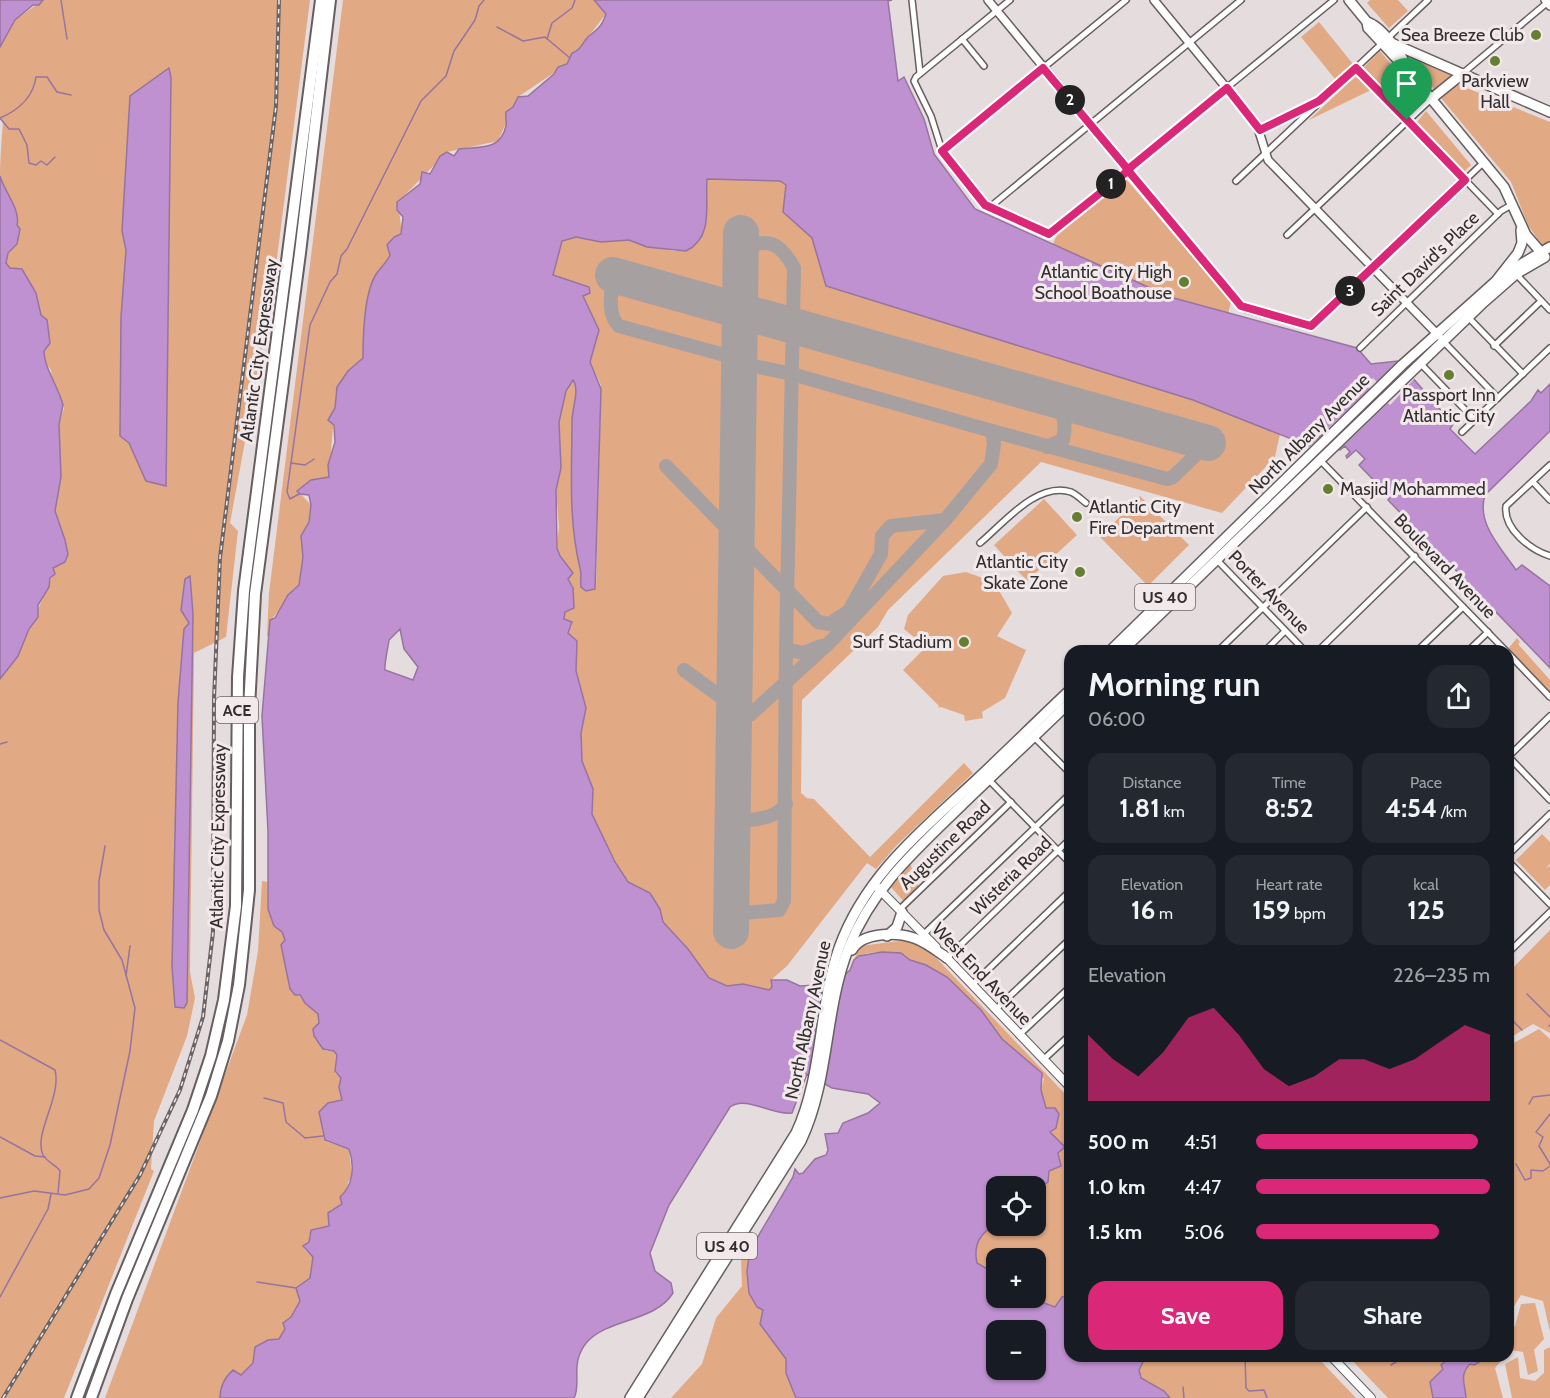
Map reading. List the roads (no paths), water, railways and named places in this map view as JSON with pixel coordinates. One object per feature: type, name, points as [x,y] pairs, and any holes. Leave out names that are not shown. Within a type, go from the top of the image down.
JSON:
[{"type":"highway","name":"Atlantic City Expressway","points":[[77,1398],[116,1294],[193,1110],[211,1056],[227,982],[236,887],[237,687],[244,591],[321,0]]},
{"type":"highway","name":"Atlantic City Expressway","points":[[91,1398],[128,1299],[208,1105],[228,1041],[239,985],[249,890],[249,708],[255,594],[300,253],[330,0]]},
{"type":"main road","points":[[1349,0],[1367,22],[1368,28],[1385,42],[1507,191],[1529,239],[1547,256]]},
{"type":"main road","points":[[1385,42],[1550,112]]},
{"type":"main road","points":[[1431,99],[1462,74]]},
{"type":"main road","points":[[1496,280],[1521,248],[1520,222]]},
{"type":"main road","name":"US 40","points":[[1547,256],[1550,247]]},
{"type":"main road","name":"North Albany Avenue","points":[[1117,645],[1335,446],[1468,317],[1516,274],[1547,256]]},
{"type":"main road","name":"North Albany Avenue","points":[[1128,645],[1310,454],[1435,333],[1496,280],[1547,256]]},
{"type":"main road","name":"North Albany Avenue","points":[[638,1398],[791,1158],[809,1124],[835,977],[847,929],[877,886],[1064,696]]},
{"type":"main road","name":"North Albany Avenue","points":[[986,776],[1034,737],[1064,708]]},
{"type":"main road","name":"North Albany Avenue","points":[[835,977],[842,968],[858,925],[877,886]]},
{"type":"main road","name":"West End Avenue","points":[[877,886],[1064,1080]]},
{"type":"main road","points":[[886,936],[897,927],[901,910]]},
{"type":"main road","points":[[842,968],[861,940],[886,936],[915,938],[947,958]]},
{"type":"main road","name":"North Albany Avenue","points":[[630,1398],[788,1150],[815,1088]]},
{"type":"main road","points":[[1337,1362],[1371,1398]]},
{"type":"street","points":[[912,0],[920,73]]},
{"type":"street","points":[[987,0],[1239,304],[1247,309],[1312,326],[1484,162]]},
{"type":"street","points":[[1010,0],[920,73],[915,81],[931,116],[942,151],[982,203],[1048,233],[1334,0]]},
{"type":"street","points":[[942,151],[1126,0]]},
{"type":"street","points":[[1154,0],[1260,130],[1265,153],[1498,398]]},
{"type":"street","points":[[990,207],[1241,0]]},
{"type":"street","points":[[1236,181],[1428,0]]},
{"type":"street","points":[[1462,74],[1548,2]]},
{"type":"street","points":[[962,39],[984,66]]},
{"type":"street","points":[[1356,68],[1498,214]]},
{"type":"street","points":[[1287,235],[1431,99]]},
{"type":"street","points":[[1260,130],[1319,101]]},
{"type":"street","name":"Saint David's Place","points":[[1360,348],[1498,214],[1513,204]]},
{"type":"street","points":[[1516,274],[1550,310]]},
{"type":"street","points":[[1494,346],[1540,301]]},
{"type":"street","points":[[1468,317],[1522,375]]},
{"type":"street","points":[[1462,432],[1550,348]]},
{"type":"street","points":[[1420,363],[1474,420]]},
{"type":"street","name":"Boulevard Avenue","points":[[1310,454],[1320,459],[1499,645]]},
{"type":"street","points":[[1550,465],[1506,506],[1505,511],[1515,532],[1532,548],[1550,556]]},
{"type":"street","points":[[1533,482],[1550,500]]},
{"type":"street","points":[[980,543],[1033,498],[1050,492],[1071,492],[1086,503]]},
{"type":"street","points":[[1224,645],[1367,507]]},
{"type":"street","name":"Porter Avenue","points":[[1214,556],[1299,645]]},
{"type":"street","points":[[1324,645],[1415,556]]},
{"type":"street","points":[[1424,645],[1463,607]]},
{"type":"street","points":[[1270,645],[1285,631]]},
{"type":"street","points":[[1474,645],[1488,632]]},
{"type":"street","name":"Boulevard Avenue","points":[[1514,661],[1550,697]]},
{"type":"street","points":[[1514,751],[1550,716]]},
{"type":"street","points":[[1034,737],[1064,766]]},
{"type":"street","points":[[1514,763],[1550,800]]},
{"type":"street","points":[[986,776],[1064,857]]},
{"type":"street","points":[[924,934],[1064,800]]},
{"type":"street","name":"Augustine Road","points":[[901,910],[1011,802]]},
{"type":"street","points":[[1514,849],[1550,814]]},
{"type":"street","name":"Wisteria Road","points":[[947,958],[1064,845]]},
{"type":"street","points":[[1514,867],[1550,904]]},
{"type":"street","points":[[972,985],[1064,897]]},
{"type":"street","points":[[1514,947],[1550,912]]},
{"type":"street","points":[[995,1010],[1064,945]]},
{"type":"street","points":[[1019,1035],[1064,993]]},
{"type":"street","points":[[1043,1060],[1064,1041]]},
{"type":"waterway","points":[[61,0],[67,39]]},
{"type":"waterway","points":[[299,494],[290,499],[287,492],[310,325],[330,282],[337,274],[341,256],[347,249],[421,101],[446,76],[454,51],[475,20],[479,6],[484,0]]},
{"type":"waterway","points":[[547,39],[552,23],[572,8],[575,0]]},
{"type":"waterway","points":[[497,27],[523,41],[545,37],[570,58]]},
{"type":"waterway","points":[[55,157],[47,165],[41,161],[36,165],[29,163],[27,145],[19,129],[9,129],[0,118],[24,102],[32,91],[36,77],[47,77],[57,92],[71,95]]},
{"type":"waterway","points":[[291,463],[305,465],[314,459]]},
{"type":"waterway","points":[[0,744],[7,742]]},
{"type":"waterway","points":[[0,1198],[34,1191],[65,1195],[89,1189],[99,1178],[110,1145],[130,1051],[135,1008],[122,960],[104,930],[99,910],[99,881],[105,846]]},
{"type":"waterway","points":[[126,976],[130,946]]},
{"type":"waterway","points":[[1527,994],[1550,1017]]},
{"type":"waterway","points":[[1514,1022],[1522,1030]]},
{"type":"waterway","points":[[0,1040],[55,1070],[55,1092],[44,1126],[41,1146],[43,1155],[60,1171],[58,1193]]},
{"type":"waterway","points":[[1529,1104],[1533,1097],[1550,1095]]},
{"type":"waterway","points":[[264,1098],[283,1103],[286,1122],[305,1138],[323,1136]]},
{"type":"waterway","points":[[1550,1114],[1536,1132],[1543,1137],[1539,1146],[1550,1164]]},
{"type":"waterway","points":[[0,1137],[35,1156],[45,1157]]},
{"type":"waterway","points":[[1516,1164],[1525,1180],[1531,1178],[1531,1170],[1543,1171],[1550,1166]]},
{"type":"waterway","points":[[0,1297],[48,1209],[51,1194]]},
{"type":"waterway","points":[[257,1282],[296,1288]]},
{"type":"waterway","points":[[1245,1362],[1246,1388],[1249,1391],[1264,1390],[1267,1398]]},
{"type":"waterway","points":[[1391,1365],[1396,1362]]},
{"type":"waterway","points":[[1183,1387],[1184,1398]]},
{"type":"railway","points":[[3,1398],[140,1175],[180,1090],[203,1017],[213,932],[214,699],[220,558],[276,106],[279,0]]},
{"type":"place","name":"Sea Breeze Club","points":[[1536,35]]},
{"type":"place","name":"Parkview Hall","points":[[1495,61]]},
{"type":"place","name":"Atlantic City High School Boathouse","points":[[1184,282]]},
{"type":"place","name":"Passport Inn Atlantic City","points":[[1449,375]]},
{"type":"place","name":"Masjid Mohammed","points":[[1328,489]]},
{"type":"place","name":"Atlantic City Fire Department","points":[[1077,517]]},
{"type":"place","name":"Atlantic City Skate Zone","points":[[1080,572]]},
{"type":"place","name":"Surf Stadium","points":[[964,642]]}]
